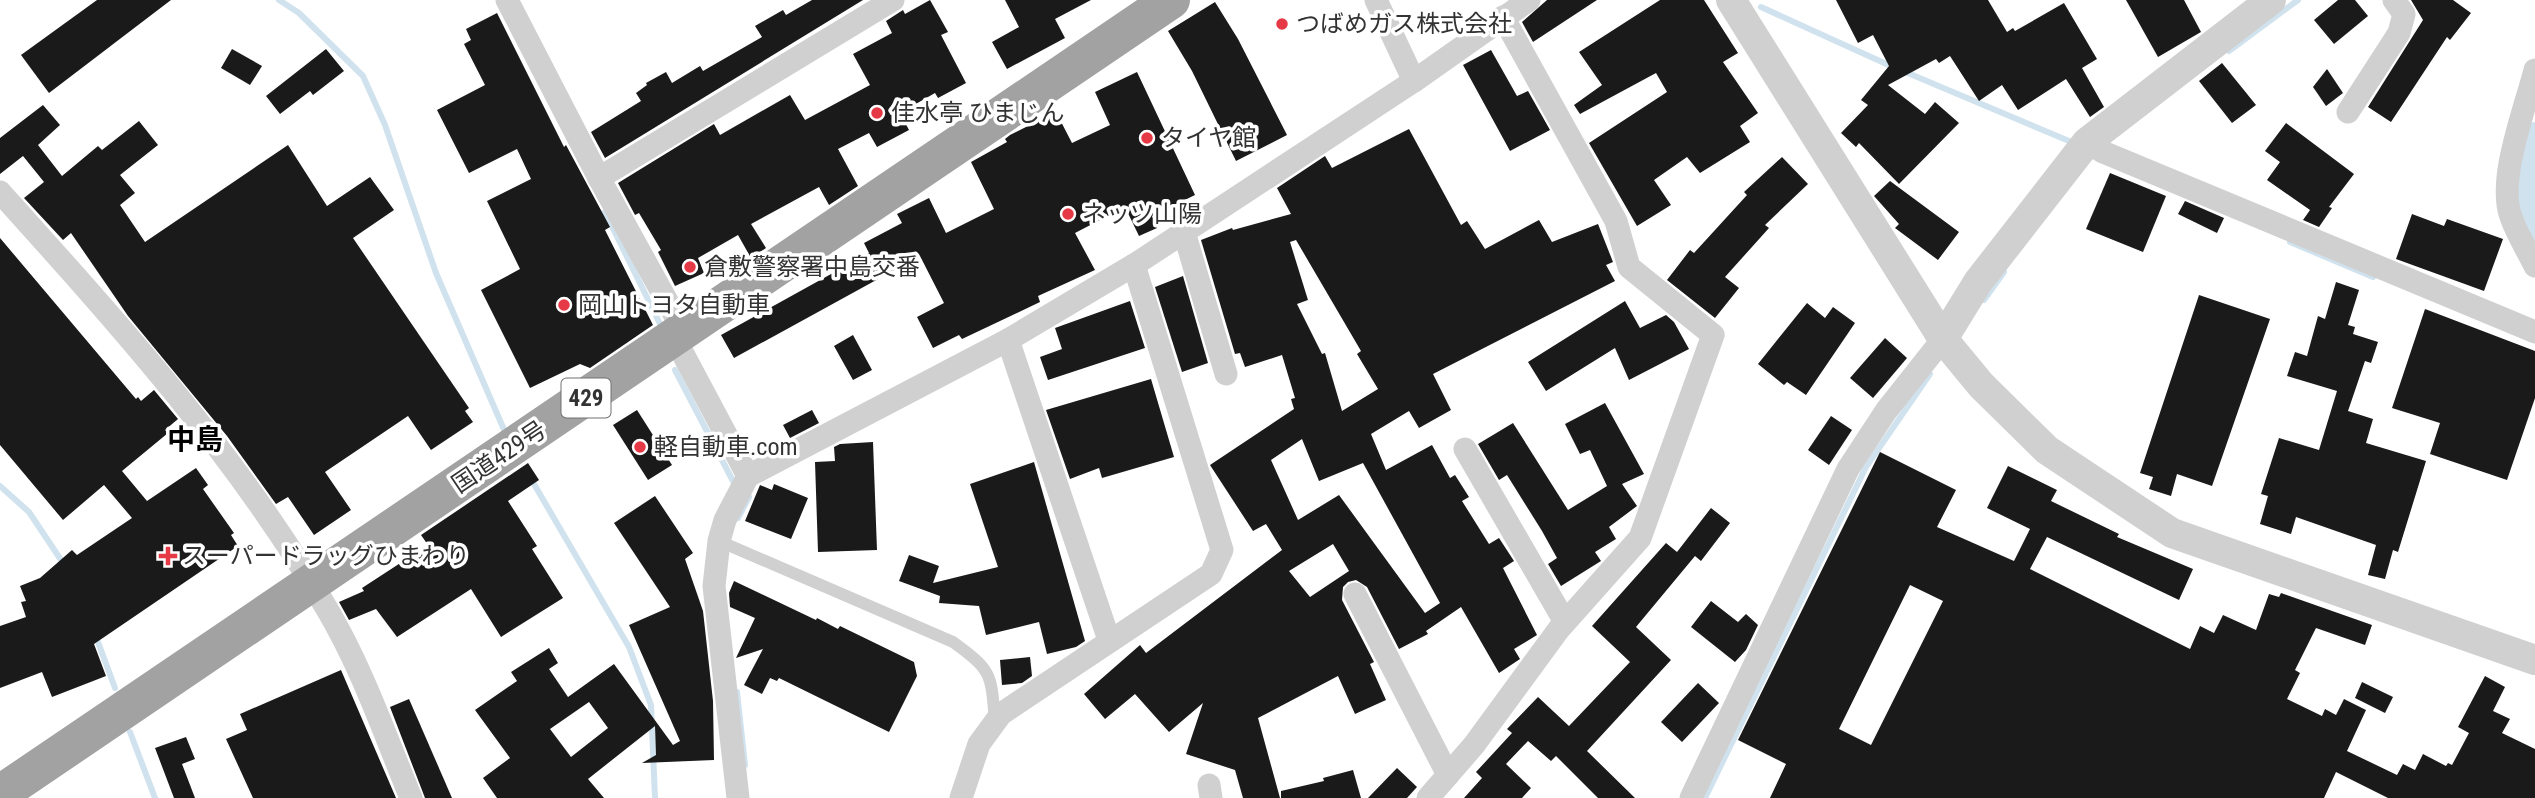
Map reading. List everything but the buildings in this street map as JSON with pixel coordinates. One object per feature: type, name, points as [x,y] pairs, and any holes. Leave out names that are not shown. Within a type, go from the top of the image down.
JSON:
[{"type":"highway","name":"国道429号","points":[[0,794],[1171,0]]},
{"type":"street","points":[[507,0],[748,476]]},
{"type":"street","points":[[599,178],[893,0]]},
{"type":"street","points":[[1376,0],[1415,81]]},
{"type":"street","points":[[738,798],[714,586],[719,541],[725,520],[748,476],[1008,340],[1134,265],[1415,81],[1529,0]]},
{"type":"street","points":[[1731,0],[1943,339],[1981,385],[2047,450],[2172,533],[2535,660]]},
{"type":"street","points":[[1691,798],[1849,469],[1886,411],[1943,339],[1978,282],[2095,147],[2271,0]]},
{"type":"street","points":[[2348,112],[2399,33],[2404,14],[2394,0]]},
{"type":"street","points":[[1428,798],[1474,745],[1565,622],[1640,538],[1713,335],[1629,267],[1616,221],[1503,17]]},
{"type":"street","points":[[2535,70],[2509,171],[2508,194],[2511,215],[2535,266]]},
{"type":"street","points":[[2095,147],[2535,332]]},
{"type":"street","points":[[0,192],[194,415],[311,584],[355,662],[411,798]]},
{"type":"street","points":[[1184,232],[1226,374]]},
{"type":"street","points":[[961,798],[979,744],[1001,714],[1211,574],[1222,550],[1134,265]]},
{"type":"street","points":[[1008,340],[1109,640]]},
{"type":"street","points":[[1465,449],[1565,622]]},
{"type":"street","points":[[1355,594],[1448,775]]},
{"type":"lane","points":[[719,541],[953,642],[982,663],[991,684],[995,723]]},
{"type":"waterway","points":[[279,0],[299,13],[363,76],[385,125],[436,273],[505,432]]},
{"type":"waterway","points":[[2229,51],[2298,0]]},
{"type":"waterway","points":[[1761,7],[1893,67]]},
{"type":"waterway","points":[[1903,71],[2069,141]]},
{"type":"waterway","points":[[2535,141],[2525,199],[2535,225]]},
{"type":"waterway","points":[[605,212],[662,328]]},
{"type":"waterway","points":[[2290,242],[2373,277]]},
{"type":"waterway","points":[[1984,300],[2004,272]]},
{"type":"waterway","points":[[675,370],[734,483]]},
{"type":"waterway","points":[[1705,798],[1866,467],[1930,374]]},
{"type":"waterway","points":[[534,484],[629,647],[651,705],[655,798]]},
{"type":"waterway","points":[[0,486],[29,512],[65,566]]},
{"type":"waterway","points":[[738,518],[749,497]]},
{"type":"waterway","points":[[95,634],[115,688]]},
{"type":"waterway","points":[[737,692],[745,765]]},
{"type":"waterway","points":[[130,732],[155,798]]},
{"type":"place","name":"つばめガス株式会社","points":[[1282,24]]},
{"type":"place","name":"佳水亭 ひまじん","points":[[877,113]]},
{"type":"place","name":"タイヤ館","points":[[1147,138]]},
{"type":"place","name":"ネッツ山陽","points":[[1068,214]]},
{"type":"place","name":"倉敷警察署中島交番","points":[[690,267]]},
{"type":"place","name":"岡山トヨタ自動車","points":[[564,305]]},
{"type":"place","name":"軽自動車.com","points":[[640,447]]},
{"type":"place","name":"スーパードラッグひまわり","points":[[168,556]]},
{"type":"district","name":"中島","points":[[195,439]]}]
